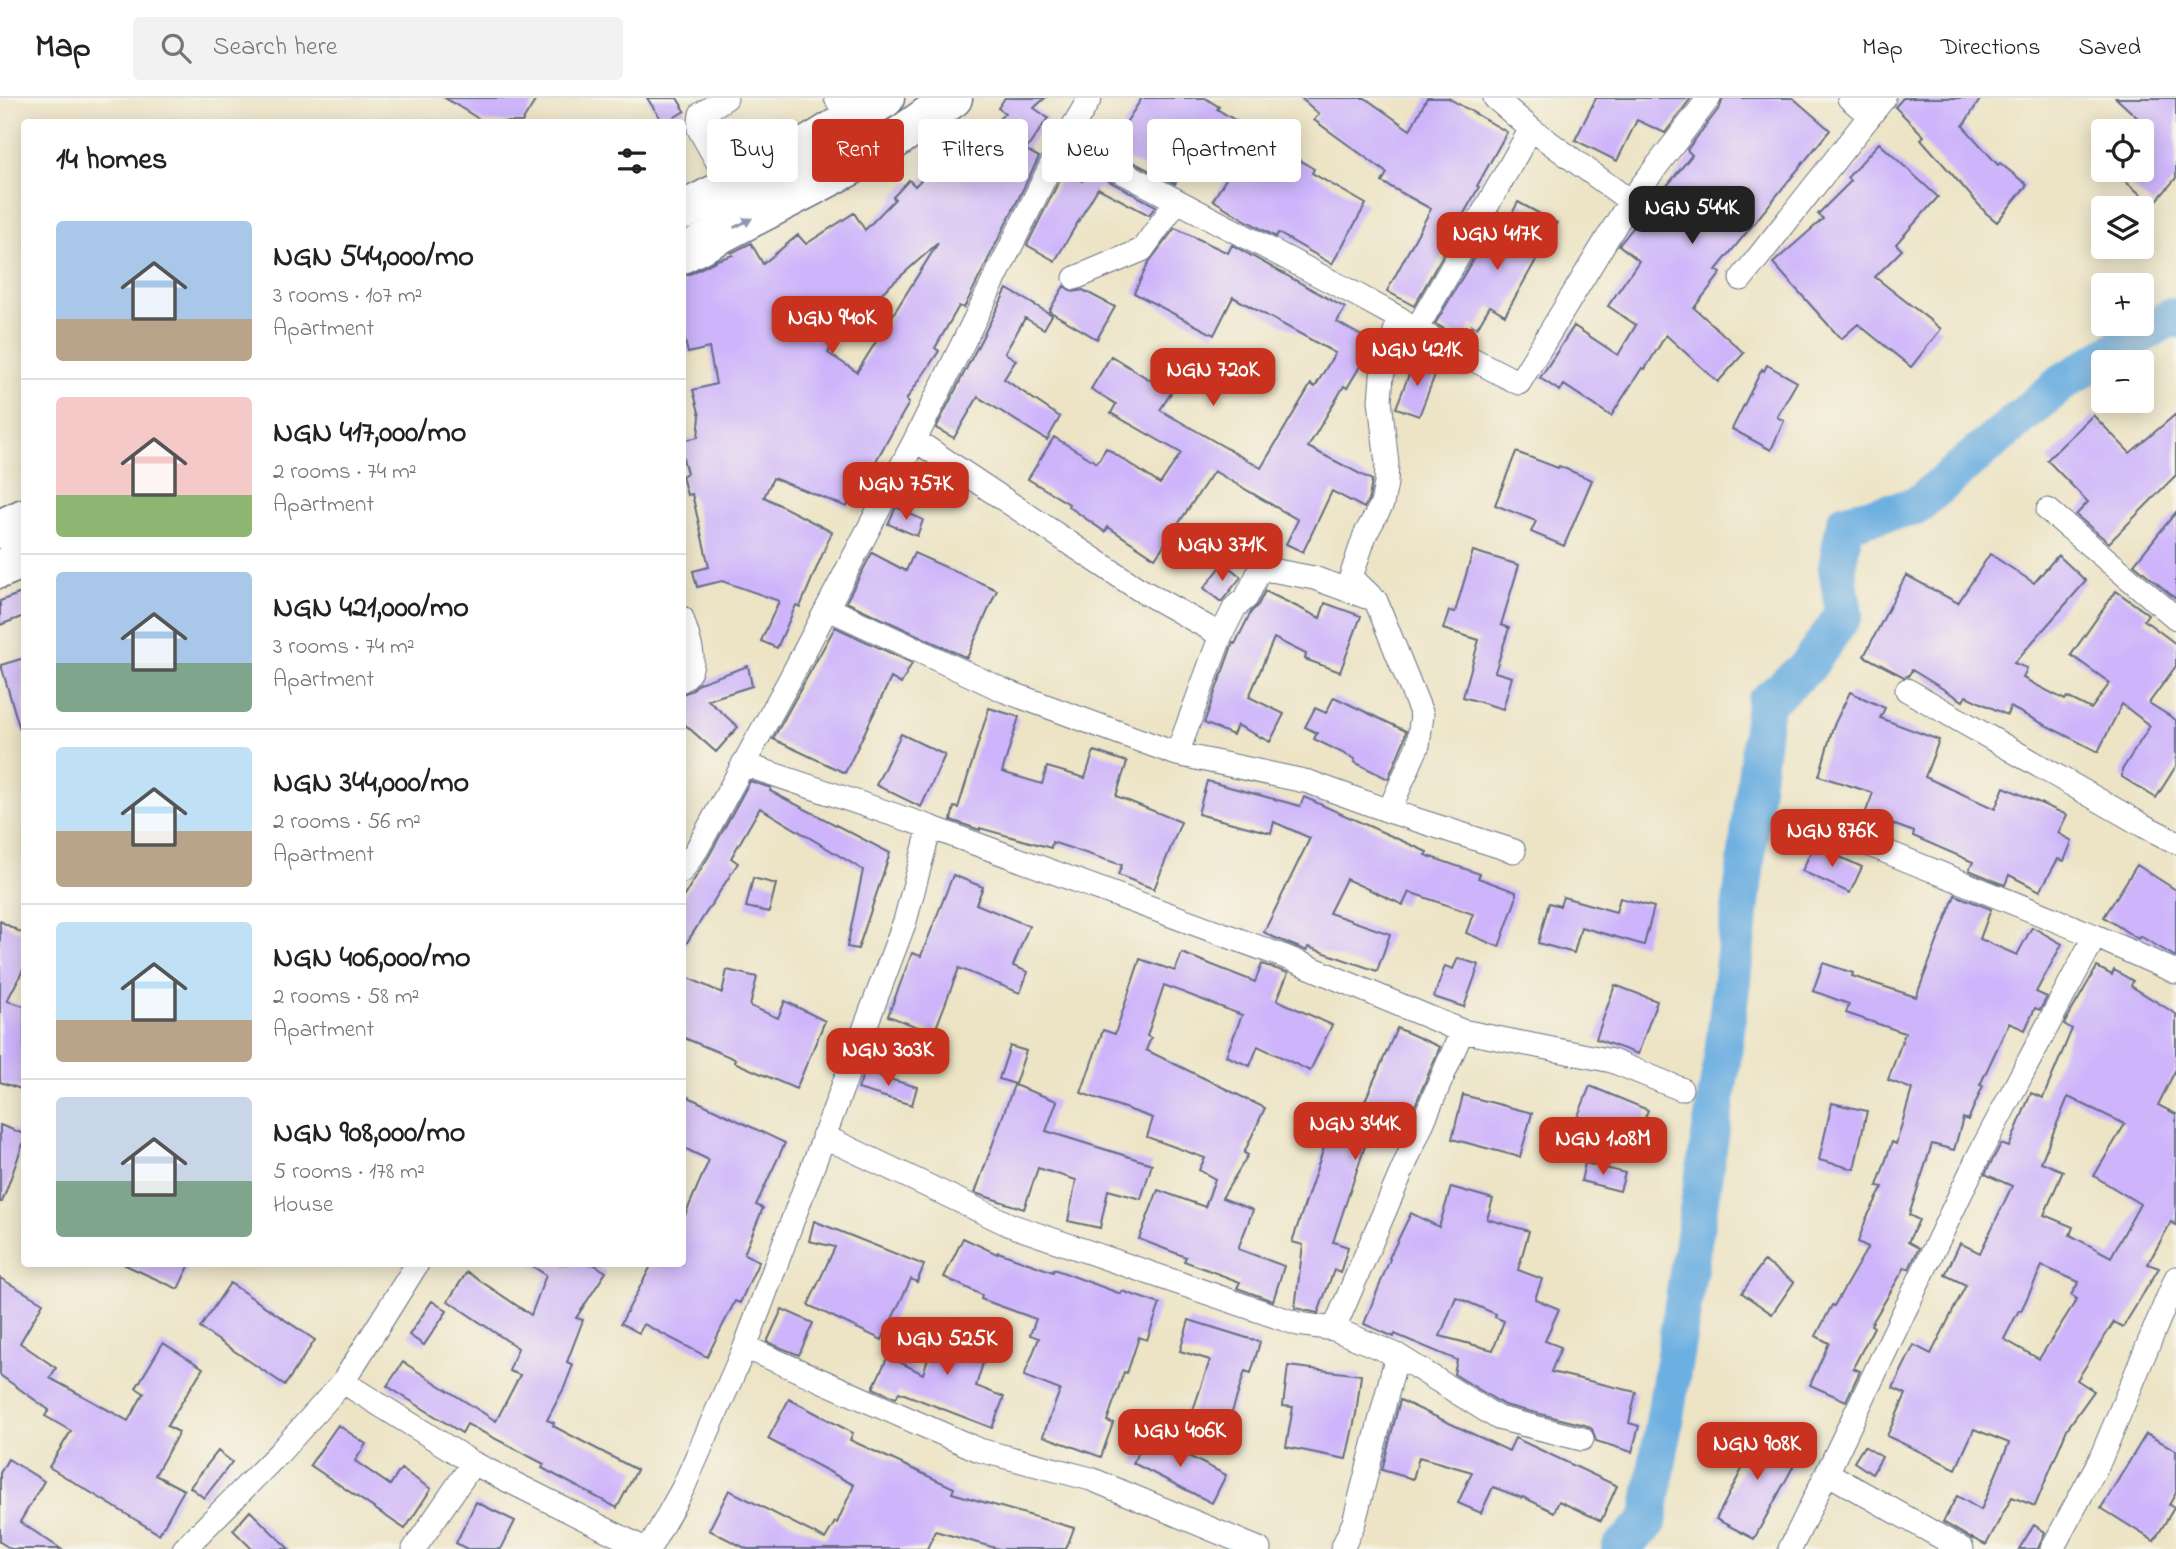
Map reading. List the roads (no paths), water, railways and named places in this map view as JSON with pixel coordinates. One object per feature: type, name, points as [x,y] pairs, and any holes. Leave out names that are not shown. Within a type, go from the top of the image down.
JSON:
[{"type":"highway","points":[[686,209],[796,153],[843,110],[885,98]]},
{"type":"highway","points":[[686,252],[876,153],[953,98]]},
{"type":"highway","points":[[0,529],[21,519]]},
{"type":"highway","points":[[0,569],[21,560]]},
{"type":"street","points":[[726,98],[701,114],[699,129],[731,186]]},
{"type":"street","points":[[1077,119],[1090,98]]},
{"type":"street","points":[[1495,98],[1531,129],[1630,201]]},
{"type":"street","points":[[1133,178],[1519,383],[1630,201],[1709,98]]},
{"type":"street","points":[[1741,279],[1877,107],[1849,98]]},
{"type":"street","points":[[1389,811],[1418,745],[1422,715],[1376,601],[1351,578],[1365,535],[1382,504],[1384,493],[1387,464],[1380,400],[1382,376],[1408,324],[1531,129]]},
{"type":"street","points":[[686,865],[743,764],[915,440],[1043,182]]},
{"type":"street","points":[[1075,278],[1142,250],[1177,201]]},
{"type":"street","points":[[915,440],[1137,587],[1221,635]]},
{"type":"street","points":[[2049,510],[2176,618]]},
{"type":"street","points":[[1177,754],[1221,635],[1235,607],[1245,598],[1261,568],[1314,578],[1376,601]]},
{"type":"street","points":[[827,608],[1005,691],[1177,754],[1309,782],[1389,811],[1514,850]]},
{"type":"street","points":[[686,634],[693,663],[692,671],[686,676]]},
{"type":"street","points":[[1907,690],[2176,842]]},
{"type":"street","points":[[743,764],[930,827],[1288,958],[1462,1031],[1612,1061],[1681,1088]]},
{"type":"street","points":[[343,1382],[472,1463],[647,1549],[683,1488],[745,1347],[905,921],[930,827]]},
{"type":"street","points":[[1850,837],[2095,936],[2176,972]]},
{"type":"street","points":[[1790,1549],[1979,1155],[2095,936]]},
{"type":"street","points":[[1334,1329],[1462,1031]]},
{"type":"street","points":[[823,1136],[1010,1225],[1298,1324],[1334,1329],[1397,1355],[1498,1418],[1582,1439]]},
{"type":"street","points":[[184,1549],[343,1382],[415,1267]]},
{"type":"street","points":[[2052,1549],[2099,1460],[2176,1278]]},
{"type":"street","points":[[745,1347],[979,1450],[1091,1479],[1259,1549]]},
{"type":"street","points":[[1342,1549],[1354,1522],[1397,1355]]},
{"type":"street","points":[[414,1549],[472,1463]]},
{"type":"street","points":[[1827,1473],[1962,1549]]},
{"type":"waterway","points":[[1620,1549],[1648,1522],[1722,1062],[1765,703],[1808,666],[1844,614],[1837,568],[1845,522],[1916,506],[2064,381],[2171,317],[2176,319]]}]
